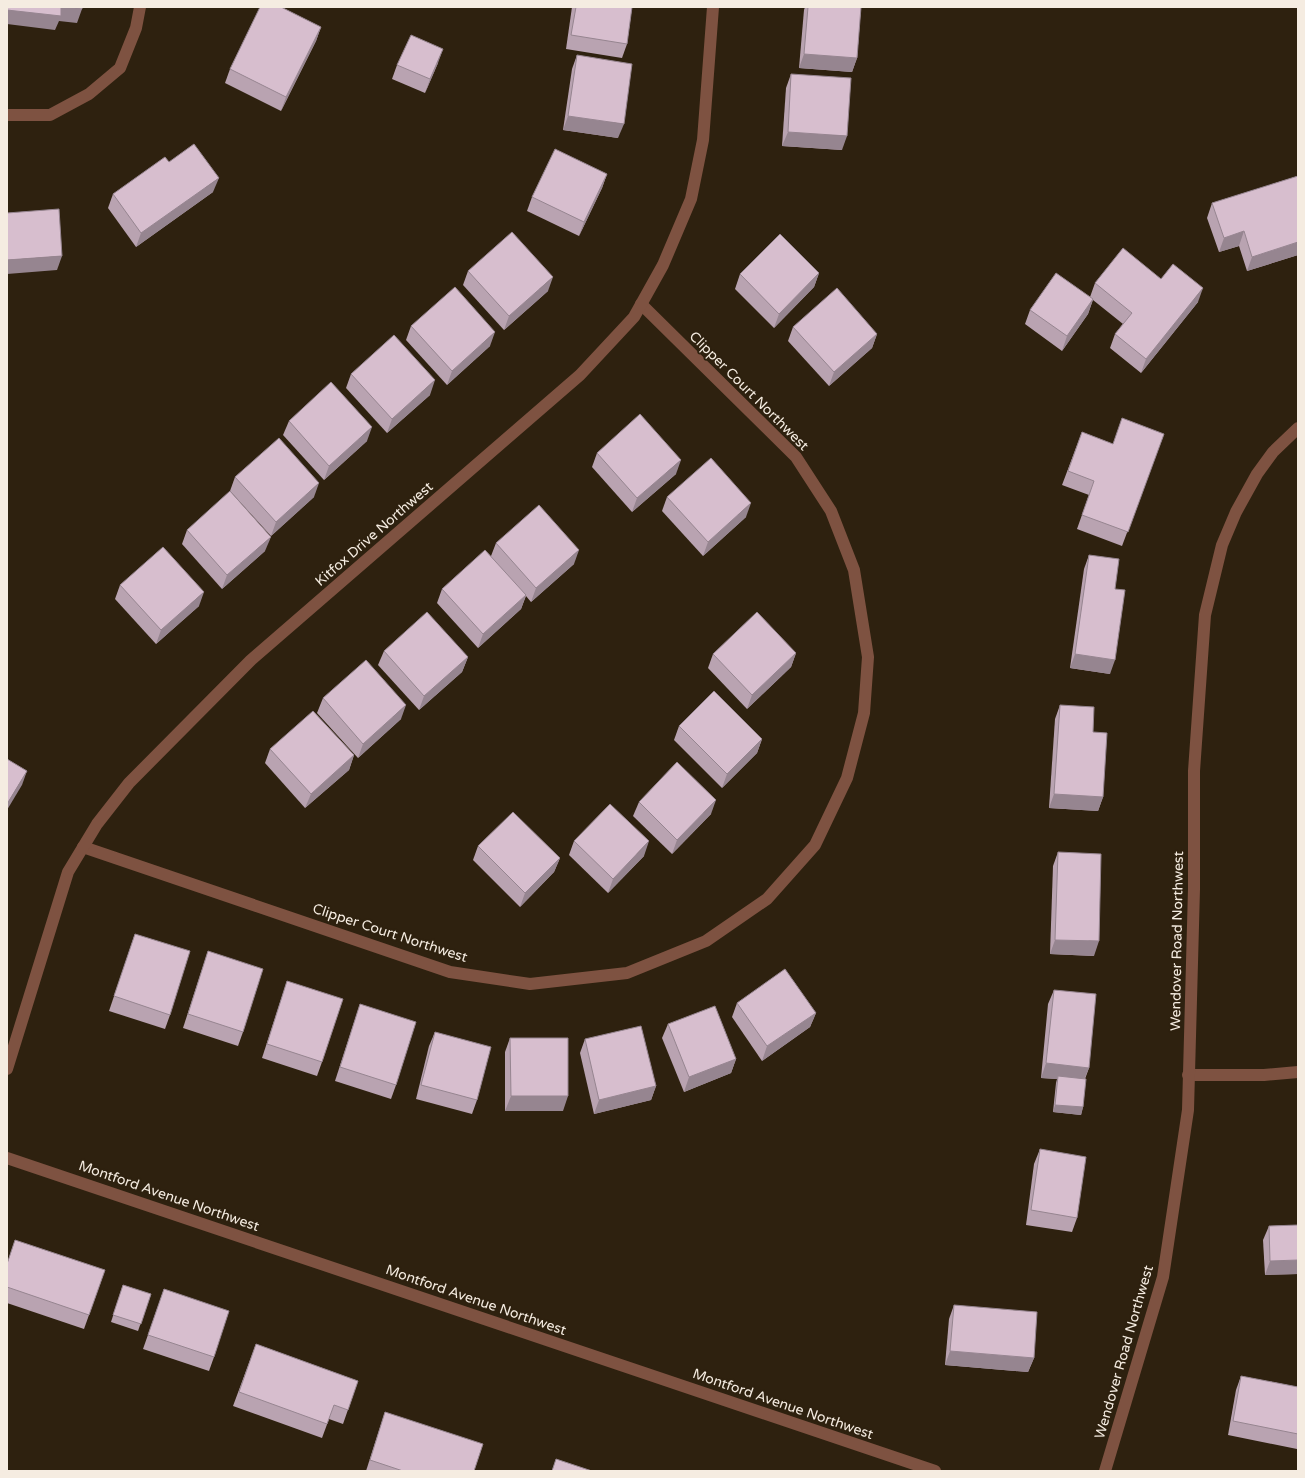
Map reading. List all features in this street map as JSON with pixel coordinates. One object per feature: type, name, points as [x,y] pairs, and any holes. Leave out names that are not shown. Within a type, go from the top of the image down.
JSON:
[{"type":"street","points":[[7,115],[50,115],[89,94],[120,68],[136,28],[140,7]]},
{"type":"street","name":"Kitfox Drive Northwest","points":[[7,1069],[68,872],[97,824],[129,783],[251,660],[580,375],[634,317],[662,265],[691,199],[703,140],[713,7]]},
{"type":"street","name":"Clipper Court Northwest","points":[[83,847],[450,972],[530,984],[627,973],[706,940],[767,899],[815,845],[847,778],[864,714],[868,657],[854,570],[831,511],[796,457],[641,304]]},
{"type":"street","name":"Wendover Road Northwest","points":[[1105,1471],[1163,1277],[1188,1110],[1194,889],[1194,771],[1205,615],[1222,545],[1236,512],[1257,474],[1273,452],[1298,428]]},
{"type":"street","points":[[1188,1075],[1264,1075],[1298,1072]]},
{"type":"street","name":"Montford Avenue Northwest","points":[[7,1158],[935,1471]]},
{"type":"building","points":[[7,7],[61,7],[61,16],[7,10]]},
{"type":"building","points":[[68,7],[82,7],[82,9]]},
{"type":"building","points":[[260,7],[281,7],[321,27],[286,97],[230,69]]},
{"type":"building","points":[[576,7],[632,7],[627,44],[571,35]]},
{"type":"building","points":[[808,7],[861,7],[857,58],[804,54]]},
{"type":"building","points":[[411,35],[443,49],[430,79],[397,65]]},
{"type":"building","points":[[577,55],[632,64],[624,124],[568,116]]},
{"type":"building","points":[[791,74],[851,78],[847,136],[788,132]]},
{"type":"building","points":[[194,144],[219,178],[141,233],[113,194],[165,157],[169,162]]},
{"type":"building","points":[[555,149],[607,174],[584,222],[532,197]]},
{"type":"building","points":[[1298,176],[1298,242],[1252,257],[1244,231],[1224,238],[1212,203]]},
{"type":"building","points":[[59,209],[62,256],[7,260],[7,213]]},
{"type":"building","points":[[512,232],[553,277],[509,316],[468,271]]},
{"type":"building","points":[[780,234],[819,273],[779,314],[740,274]]},
{"type":"building","points":[[1123,248],[1161,279],[1173,264],[1203,288],[1146,359],[1115,334],[1132,313],[1095,283]]},
{"type":"building","points":[[1056,273],[1093,299],[1067,336],[1030,310]]},
{"type":"building","points":[[455,287],[495,332],[452,371],[411,326]]},
{"type":"building","points":[[837,288],[877,334],[834,372],[793,327]]},
{"type":"building","points":[[394,335],[435,380],[392,419],[351,374]]},
{"type":"building","points":[[331,382],[372,427],[329,466],[289,421]]},
{"type":"building","points":[[640,414],[681,460],[637,498],[597,453]]},
{"type":"building","points":[[1122,418],[1164,434],[1128,532],[1082,515],[1094,481],[1068,471],[1082,432],[1113,444]]},
{"type":"building","points":[[279,438],[319,483],[276,522],[235,477]]},
{"type":"building","points":[[711,458],[751,503],[708,542],[667,497]]},
{"type":"building","points":[[230,491],[271,537],[227,575],[187,530]]},
{"type":"building","points":[[539,505],[579,550],[536,588],[496,543]]},
{"type":"building","points":[[163,547],[204,592],[161,630],[120,585]]},
{"type":"building","points":[[485,550],[526,595],[483,634],[442,589]]},
{"type":"building","points":[[1089,555],[1119,559],[1115,589],[1125,590],[1115,660],[1075,654]]},
{"type":"building","points":[[427,612],[468,657],[424,696],[384,651]]},
{"type":"building","points":[[757,612],[796,653],[752,695],[713,654]]},
{"type":"building","points":[[366,660],[406,705],[363,744],[323,698]]},
{"type":"building","points":[[714,691],[762,739],[727,774],[679,726]]},
{"type":"building","points":[[1060,705],[1094,707],[1093,732],[1107,733],[1103,797],[1054,794]]},
{"type":"building","points":[[313,711],[354,755],[311,794],[270,749]]},
{"type":"building","points":[[7,759],[27,771],[7,804]]},
{"type":"building","points":[[677,762],[716,800],[677,840],[639,802]]},
{"type":"building","points":[[610,804],[649,841],[613,879],[574,841]]},
{"type":"building","points":[[513,812],[560,858],[525,893],[478,846]]},
{"type":"building","points":[[1058,852],[1101,854],[1099,941],[1055,940]]},
{"type":"building","points":[[135,934],[190,951],[170,1015],[114,996]]},
{"type":"building","points":[[208,951],[263,969],[243,1032],[188,1014]]},
{"type":"building","points":[[785,969],[816,1013],[767,1046],[737,1003]]},
{"type":"building","points":[[287,981],[343,999],[322,1062],[267,1044]]},
{"type":"building","points":[[1054,990],[1096,994],[1089,1068],[1046,1063]]},
{"type":"building","points":[[360,1004],[416,1022],[396,1085],[340,1067]]},
{"type":"building","points":[[715,1006],[736,1059],[689,1077],[668,1024]]},
{"type":"building","points":[[641,1026],[656,1086],[599,1100],[585,1039]]},
{"type":"building","points":[[435,1032],[491,1047],[477,1100],[421,1085]]},
{"type":"building","points":[[510,1038],[568,1038],[568,1096],[511,1096]]},
{"type":"building","points":[[1058,1076],[1086,1079],[1083,1107],[1055,1105]]},
{"type":"building","points":[[1040,1149],[1086,1157],[1077,1218],[1031,1210]]},
{"type":"building","points":[[1298,1225],[1298,1260],[1270,1261],[1269,1226]]},
{"type":"building","points":[[15,1240],[105,1270],[89,1315],[7,1287],[7,1264]]},
{"type":"building","points":[[123,1285],[151,1294],[141,1324],[113,1315]]},
{"type":"building","points":[[164,1289],[229,1311],[214,1357],[148,1335]]},
{"type":"building","points":[[954,1305],[1037,1312],[1034,1358],[950,1351]]},
{"type":"building","points":[[256,1344],[358,1381],[348,1410],[334,1405],[327,1424],[239,1392]]},
{"type":"building","points":[[1241,1376],[1298,1387],[1298,1434],[1233,1421]]},
{"type":"building","points":[[385,1412],[483,1444],[474,1471],[403,1471],[370,1460]]},
{"type":"building","points":[[556,1459],[592,1471],[552,1471]]}]
